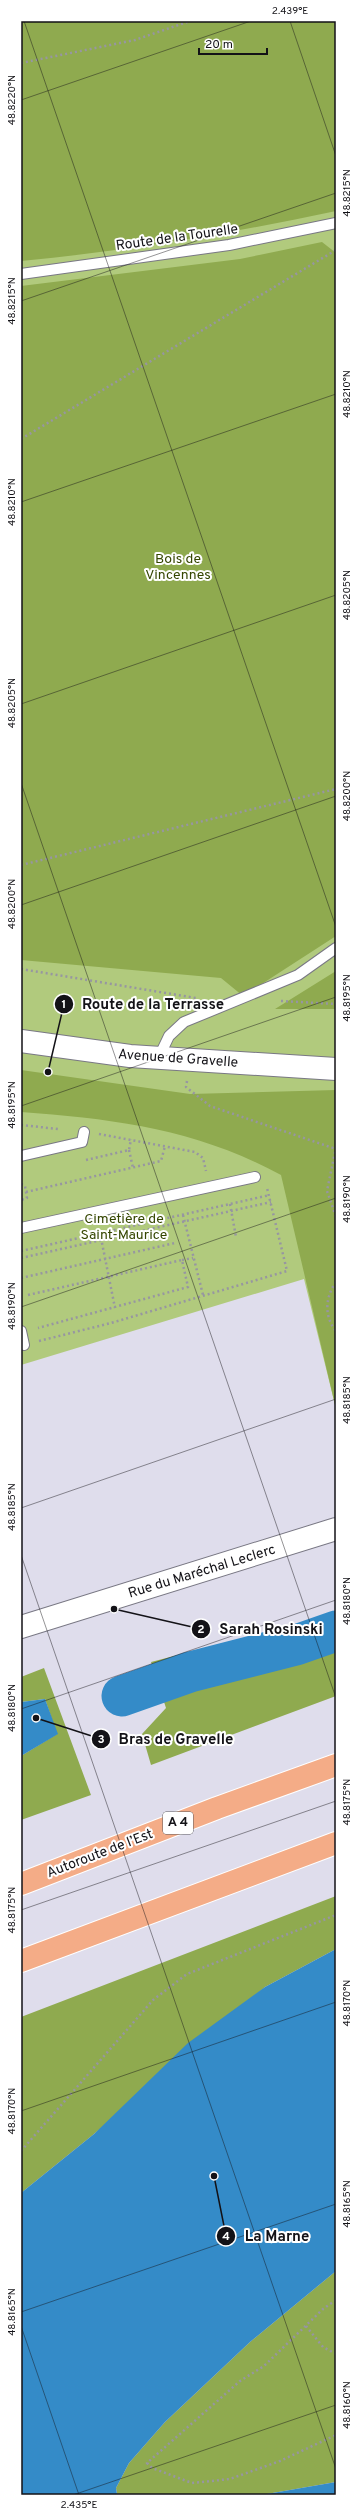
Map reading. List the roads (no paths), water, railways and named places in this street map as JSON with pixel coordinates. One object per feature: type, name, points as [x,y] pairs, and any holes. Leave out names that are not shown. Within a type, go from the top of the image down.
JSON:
[{"type":"highway","name":"Autoroute de l’Est","points":[[21,1884],[217,1808],[336,1765]]},
{"type":"highway","points":[[21,1961],[336,1843]]},
{"type":"street","name":"Avenue de Gravelle","points":[[21,1041],[158,1058],[336,1069]]},
{"type":"street","name":"Rue du Maréchal Leclerc","points":[[21,1627],[336,1528]]},
{"type":"lane","name":"Route de la Tourelle","points":[[21,274],[229,245],[336,223]]},
{"type":"lane","points":[[158,1058],[169,1036],[184,1022],[298,975],[336,948]]},
{"type":"lane","points":[[21,1156],[82,1142],[84,1132]]},
{"type":"lane","points":[[21,1228],[255,1177]]},
{"type":"lane","points":[[21,1332],[24,1345]]},
{"type":"water","points":[[45,1699],[58,1734],[21,1756],[21,1702]]},
{"type":"water","points":[[336,1949],[336,2271],[250,2342],[165,2422],[129,2463],[116,2488],[117,2494],[120,2495],[21,2495],[21,2193],[94,2134],[188,2043],[265,1987]]},
{"type":"water","points":[[336,2482],[336,2495],[261,2495]]},
{"type":"waterway","points":[[122,1696],[190,1672],[296,1645],[336,1631]]},
{"type":"place","name":"Route de la Terrasse","points":[[48,1072]]},
{"type":"place","name":"Sarah Rosinski","points":[[114,1609]]},
{"type":"place","name":"Bras de Gravelle","points":[[36,1718]]},
{"type":"place","name":"La Marne","points":[[214,2176]]},
{"type":"park label","name":"Bois de Vincennes","points":[[178,568]]},
{"type":"park label","name":"Cimetière de Saint-Maurice","points":[[124,1228]]}]
